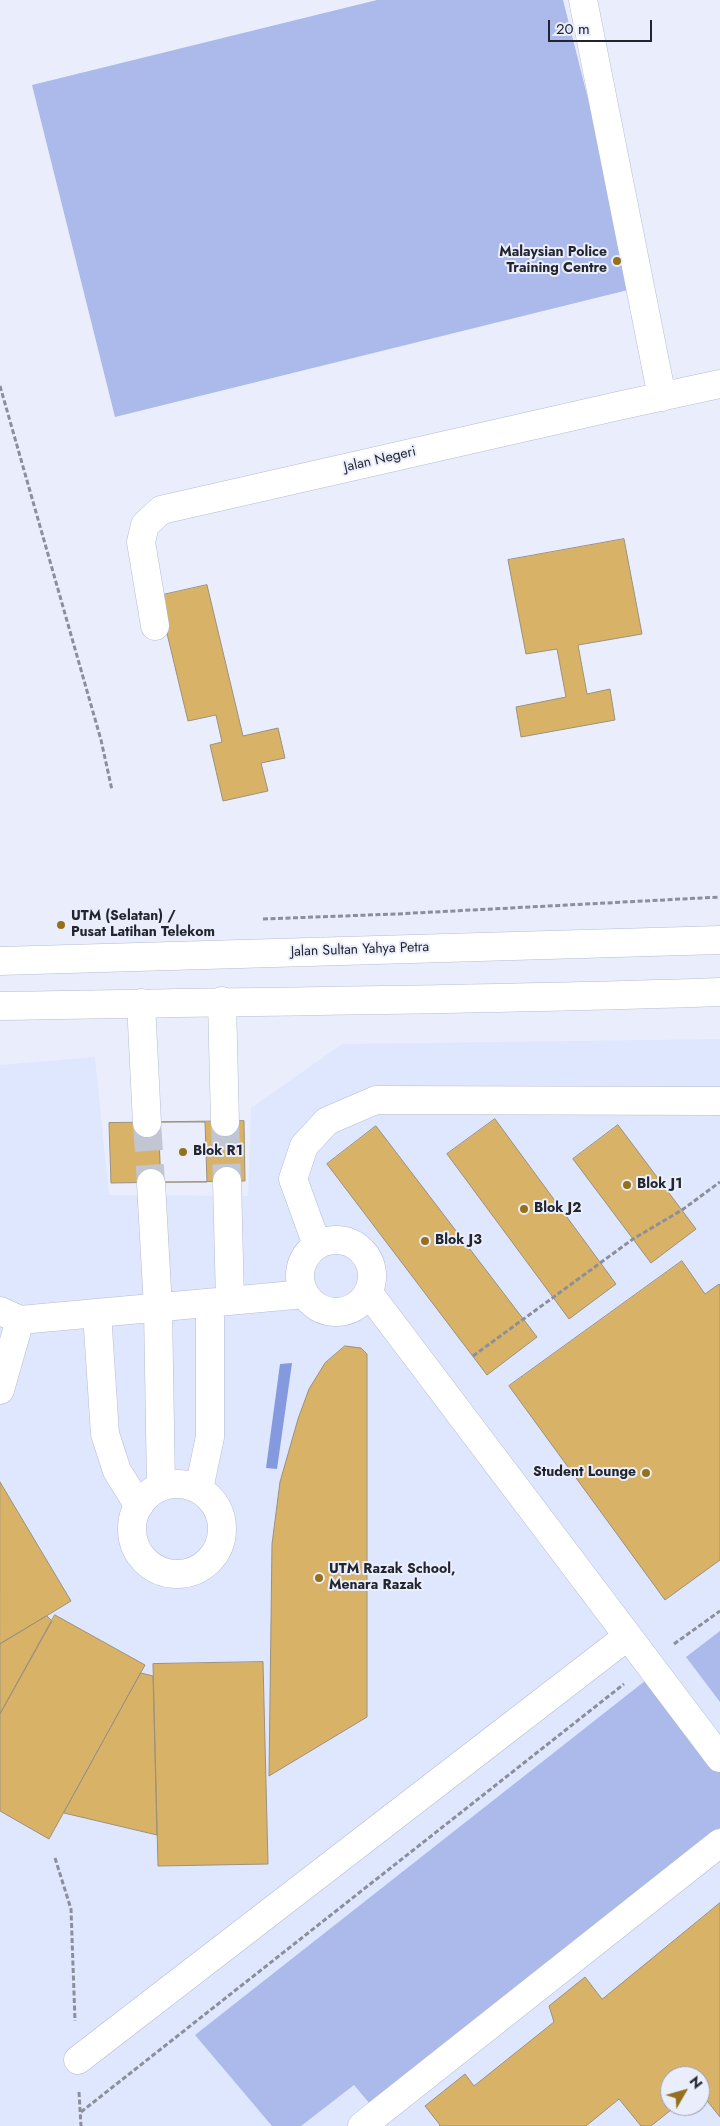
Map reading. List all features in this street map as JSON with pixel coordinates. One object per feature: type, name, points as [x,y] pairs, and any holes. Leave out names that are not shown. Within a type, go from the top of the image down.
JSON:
[{"type":"main road","points":[[583,0],[662,397]]},
{"type":"main road","name":"Jalan Negeri","points":[[155,626],[141,542],[145,525],[161,510],[720,384]]},
{"type":"main road","name":"Jalan Sultan Yahya Petra","points":[[0,961],[720,940]]},
{"type":"main road","points":[[0,1006],[222,1001],[583,997],[720,992]]},
{"type":"main road","points":[[222,1001],[225,1122]]},
{"type":"main road","points":[[141,1003],[147,1123]]},
{"type":"main road","points":[[318,1245],[293,1179],[304,1146],[328,1121],[376,1100],[720,1100]]},
{"type":"main road","points":[[199,1490],[210,1437],[227,1181]]},
{"type":"main road","points":[[151,1182],[158,1308],[160,1487]]},
{"type":"main road","points":[[339,1240],[360,1250],[367,1259],[371,1270],[371,1282],[368,1292],[352,1308],[342,1312],[321,1309],[311,1303],[305,1294],[300,1284],[303,1262],[309,1252],[318,1245],[328,1241],[339,1240]]},
{"type":"main road","points":[[368,1292],[720,1758]]},
{"type":"main road","points":[[0,1390],[10,1316],[97,1313],[305,1294]]},
{"type":"main road","points":[[97,1313],[105,1434],[117,1471],[139,1506]]},
{"type":"main road","points":[[173,1484],[186,1485],[199,1490],[211,1499],[219,1512],[223,1526],[221,1542],[214,1556],[204,1566],[190,1573],[174,1574],[160,1571],[146,1562],[137,1550],[133,1535],[133,1520],[139,1506],[148,1495],[160,1487],[173,1484]]},
{"type":"main road","points":[[78,2060],[628,1636]]},
{"type":"main road","points":[[362,2126],[720,1843]]},
{"type":"path","points":[[0,386],[101,740],[112,790]]},
{"type":"path","points":[[261,919],[720,897]]},
{"type":"path","points":[[472,1356],[633,1239],[682,1210],[720,1182]]},
{"type":"path","points":[[80,2112],[649,1664],[720,1611]]},
{"type":"path","points":[[55,1858],[70,1909],[81,2126]]},
{"type":"shaded area","points":[[377,0],[563,0],[636,288],[115,417],[32,85]]},
{"type":"shaded area","points":[[720,1039],[720,2126],[0,2126],[0,1065],[95,1057],[109,1195],[248,1196],[251,1108],[342,1044]]},
{"type":"shaded area","points":[[292,1363],[277,1469],[266,1468],[280,1364]]},
{"type":"shaded area","points":[[720,1631],[720,1702],[686,1657]]},
{"type":"shaded area","points":[[650,1677],[720,1770],[720,1828],[370,2104],[354,2085],[301,2126],[272,2126],[195,2035]]},
{"type":"building","points":[[624,539],[642,634],[578,645],[587,694],[610,689],[615,720],[521,737],[516,707],[566,697],[557,649],[526,654],[508,560]]},
{"type":"building","points":[[207,585],[243,736],[278,728],[285,758],[261,763],[268,791],[223,801],[210,745],[222,742],[216,715],[188,721],[158,596]]},
{"type":"building","name":"Blok J2","points":[[495,1119],[616,1284],[569,1319],[447,1154]]},
{"type":"building","points":[[244,1121],[245,1181],[111,1183],[109,1123]]},
{"type":"building","name":"Blok R1","points":[[159,1122],[205,1122],[207,1182],[161,1182]]},
{"type":"building","name":"Blok J1","points":[[618,1125],[696,1229],[651,1263],[573,1159]]},
{"type":"building","name":"Blok J3","points":[[376,1126],[537,1337],[487,1375],[327,1164]]},
{"type":"building","name":"Student Lounge","points":[[682,1261],[705,1294],[720,1285],[720,1560],[665,1600],[509,1386]]},
{"type":"building","name":"UTM Razak School, Menara Razak","points":[[345,1346],[361,1348],[367,1354],[367,1717],[269,1776],[272,1544],[280,1482],[298,1419],[309,1389],[325,1363]]},
{"type":"building","points":[[0,1482],[71,1601],[0,1644]]},
{"type":"building","points":[[55,1615],[145,1665],[49,1839],[0,1811],[0,1714]]},
{"type":"building","points":[[47,1616],[52,1621],[0,1714],[0,1644]]},
{"type":"building","points":[[263,1662],[268,1864],[158,1866],[153,1664]]},
{"type":"building","points":[[141,1673],[153,1676],[157,1835],[64,1813]]},
{"type":"building","points":[[720,1903],[720,2117],[710,2104],[710,2066],[660,2066],[660,2116],[664,2116],[651,2126],[641,2126],[619,2099],[586,2126],[439,2126],[425,2106],[465,2074],[474,2086],[554,2022],[549,2006],[585,1977],[602,1999]]},
{"type":"tunnel","points":[[225,1122],[227,1181]]},
{"type":"tunnel","points":[[147,1123],[151,1183]]},
{"type":"place","name":"Malaysian Police Training Centre","points":[[617,261]]},
{"type":"place","name":"UTM (Selatan) / Pusat Latihan Telekom","points":[[61,925]]},
{"type":"place","name":"Blok R1","points":[[183,1152]]},
{"type":"place","name":"Blok J1","points":[[627,1185]]},
{"type":"place","name":"Blok J2","points":[[524,1209]]},
{"type":"place","name":"Blok J3","points":[[425,1241]]},
{"type":"place","name":"Student Lounge","points":[[646,1473]]},
{"type":"place","name":"UTM Razak School, Menara Razak","points":[[319,1578]]}]
